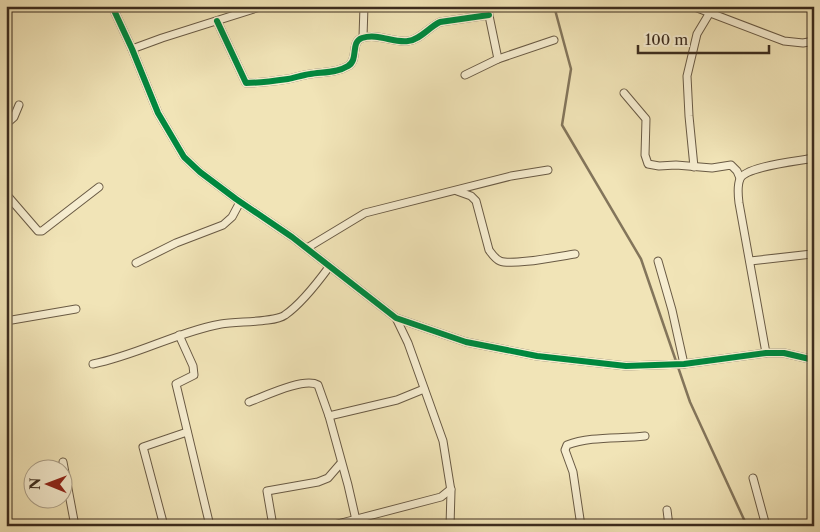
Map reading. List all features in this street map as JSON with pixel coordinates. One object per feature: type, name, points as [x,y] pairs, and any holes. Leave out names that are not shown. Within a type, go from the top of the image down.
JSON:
[{"type":"street","points":[[112,6],[158,113],[184,157],[200,172],[307,248],[396,318],[466,342],[537,356],[626,366],[684,364],[766,353],[784,353],[814,360]]},
{"type":"street","points":[[132,49],[264,6]]},
{"type":"street","points":[[363,38],[364,6]]},
{"type":"street","points":[[487,6],[498,59]]},
{"type":"street","points":[[692,6],[784,41],[803,43],[814,41]]},
{"type":"street","points":[[694,167],[687,76],[697,34],[709,14]]},
{"type":"street","points":[[217,21],[246,83],[288,79],[349,66],[354,60],[355,44],[363,38],[375,36],[400,42],[410,41],[440,22],[489,15]]},
{"type":"street","points":[[465,75],[498,59],[554,40]]},
{"type":"street","points":[[624,93],[646,119],[645,155],[648,164],[712,168],[731,165],[741,174]]},
{"type":"street","points":[[6,124],[14,117],[19,105]]},
{"type":"street","points":[[741,174],[756,168],[814,158]]},
{"type":"street","points":[[307,248],[365,214],[511,176],[548,170]]},
{"type":"street","points":[[741,174],[738,191],[739,202],[766,353]]},
{"type":"street","points":[[6,194],[38,231],[42,231],[100,187]]},
{"type":"street","points":[[456,191],[471,196],[476,201],[489,250],[493,256],[501,261],[516,262],[575,254]]},
{"type":"street","points":[[136,263],[176,243],[223,224],[232,217],[240,202]]},
{"type":"street","points":[[750,261],[812,254]]},
{"type":"street","points":[[658,261],[672,310],[684,364]]},
{"type":"street","points":[[94,364],[119,358],[179,335],[220,324],[273,319],[284,316],[316,284],[329,267]]},
{"type":"street","points":[[6,321],[76,309]]},
{"type":"street","points":[[396,318],[408,343],[443,441],[451,489],[451,525]]},
{"type":"street","points":[[179,335],[193,366],[194,375],[176,384],[202,485],[205,512],[210,526]]},
{"type":"street","points":[[249,402],[297,384],[313,382],[318,385],[329,416],[356,520]]},
{"type":"street","points":[[329,416],[397,400],[424,389]]},
{"type":"street","points":[[164,526],[143,447],[187,432]]},
{"type":"street","points":[[581,526],[573,472],[565,450],[567,445],[600,438],[645,436]]},
{"type":"street","points":[[273,526],[267,491],[318,482],[328,478],[341,463]]},
{"type":"street","points":[[752,478],[766,526]]},
{"type":"street","points":[[330,526],[441,497],[451,489]]},
{"type":"street","points":[[441,497],[451,501]]},
{"type":"street","points":[[72,510],[75,526]]},
{"type":"street","points":[[667,510],[669,526]]},
{"type":"waterway","points":[[554,6],[571,69],[562,125],[641,259],[690,402],[747,526]]},
{"type":"cycle path","points":[[112,6],[158,113],[184,157],[200,172],[292,237],[396,318],[466,342],[537,356],[626,366],[684,364],[766,353],[784,353],[814,360]]},
{"type":"cycle path","points":[[217,21],[246,83],[251,83],[288,79],[344,68],[353,60],[356,43],[362,38],[380,37],[397,41],[408,41],[417,38],[440,22],[489,15]]}]
